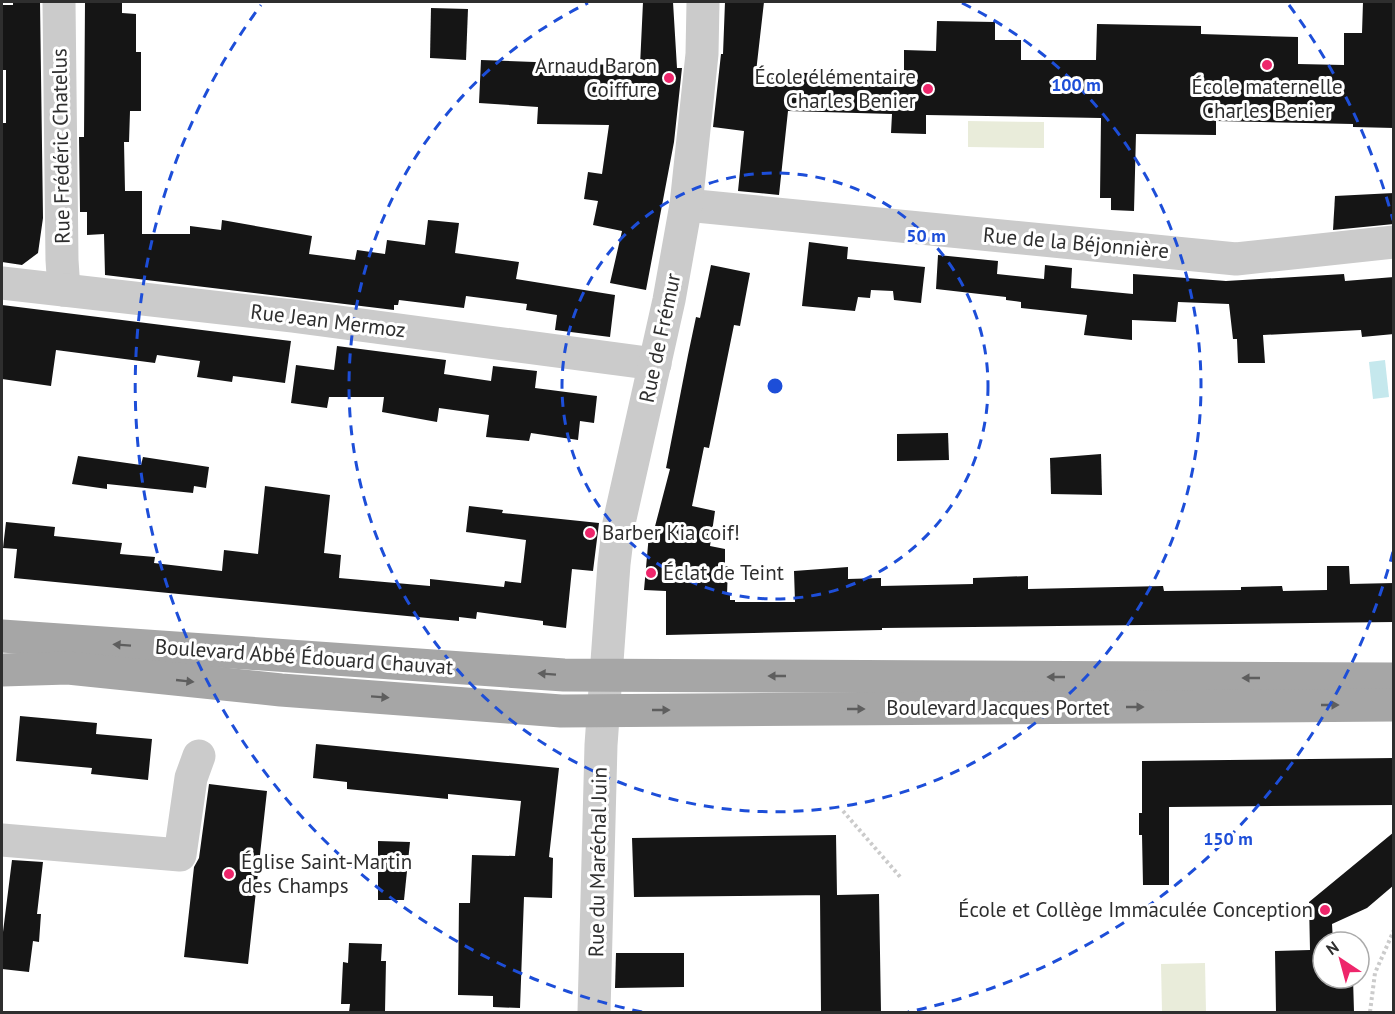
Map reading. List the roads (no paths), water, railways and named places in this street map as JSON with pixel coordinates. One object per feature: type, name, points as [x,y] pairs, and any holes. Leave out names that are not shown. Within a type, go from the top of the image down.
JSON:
[{"type":"main road","name":"Boulevard Abbé Édouard Chauvat","points":[[2,636],[564,675],[606,674]]},
{"type":"main road","name":"Boulevard Abbé Édouard Chauvat","points":[[2,670],[68,668],[281,690],[561,711],[603,711]]},
{"type":"main road","name":"Boulevard Jacques Portet","points":[[606,674],[1394,679]]},
{"type":"main road","name":"Boulevard Jacques Portet","points":[[603,711],[1394,705]]},
{"type":"street","name":"Rue Frédéric Chatelus","points":[[59,2],[64,290]]},
{"type":"street","name":"Rue de Frémur","points":[[603,711],[619,523],[655,364],[686,204],[702,54],[703,2]]},
{"type":"street","name":"Rue de la Béjonnière","points":[[686,204],[1236,259],[1394,242]]},
{"type":"street","name":"Rue Jean Mermoz","points":[[2,283],[293,316],[655,364]]},
{"type":"street","name":"Rue du Maréchal Juin","points":[[594,1012],[603,711]]},
{"type":"street","points":[[2,840],[180,855],[191,778],[199,756]]},
{"type":"water","points":[[1385,360],[1389,397],[1373,399],[1369,362]]},
{"type":"place","name":"École maternelle Charles Benier","points":[[1267,65]]},
{"type":"place","name":"Arnaud Baron Coiffure","points":[[669,78]]},
{"type":"place","name":"École élémentaire Charles Benier","points":[[928,89]]},
{"type":"place","name":"Barber Kia coif!","points":[[590,533]]},
{"type":"place","name":"Éclat de Teint","points":[[651,573]]},
{"type":"place","name":"Église Saint-Martin des Champs","points":[[229,874]]},
{"type":"place","name":"École et Collège Immaculée Conception","points":[[1325,910]]}]
